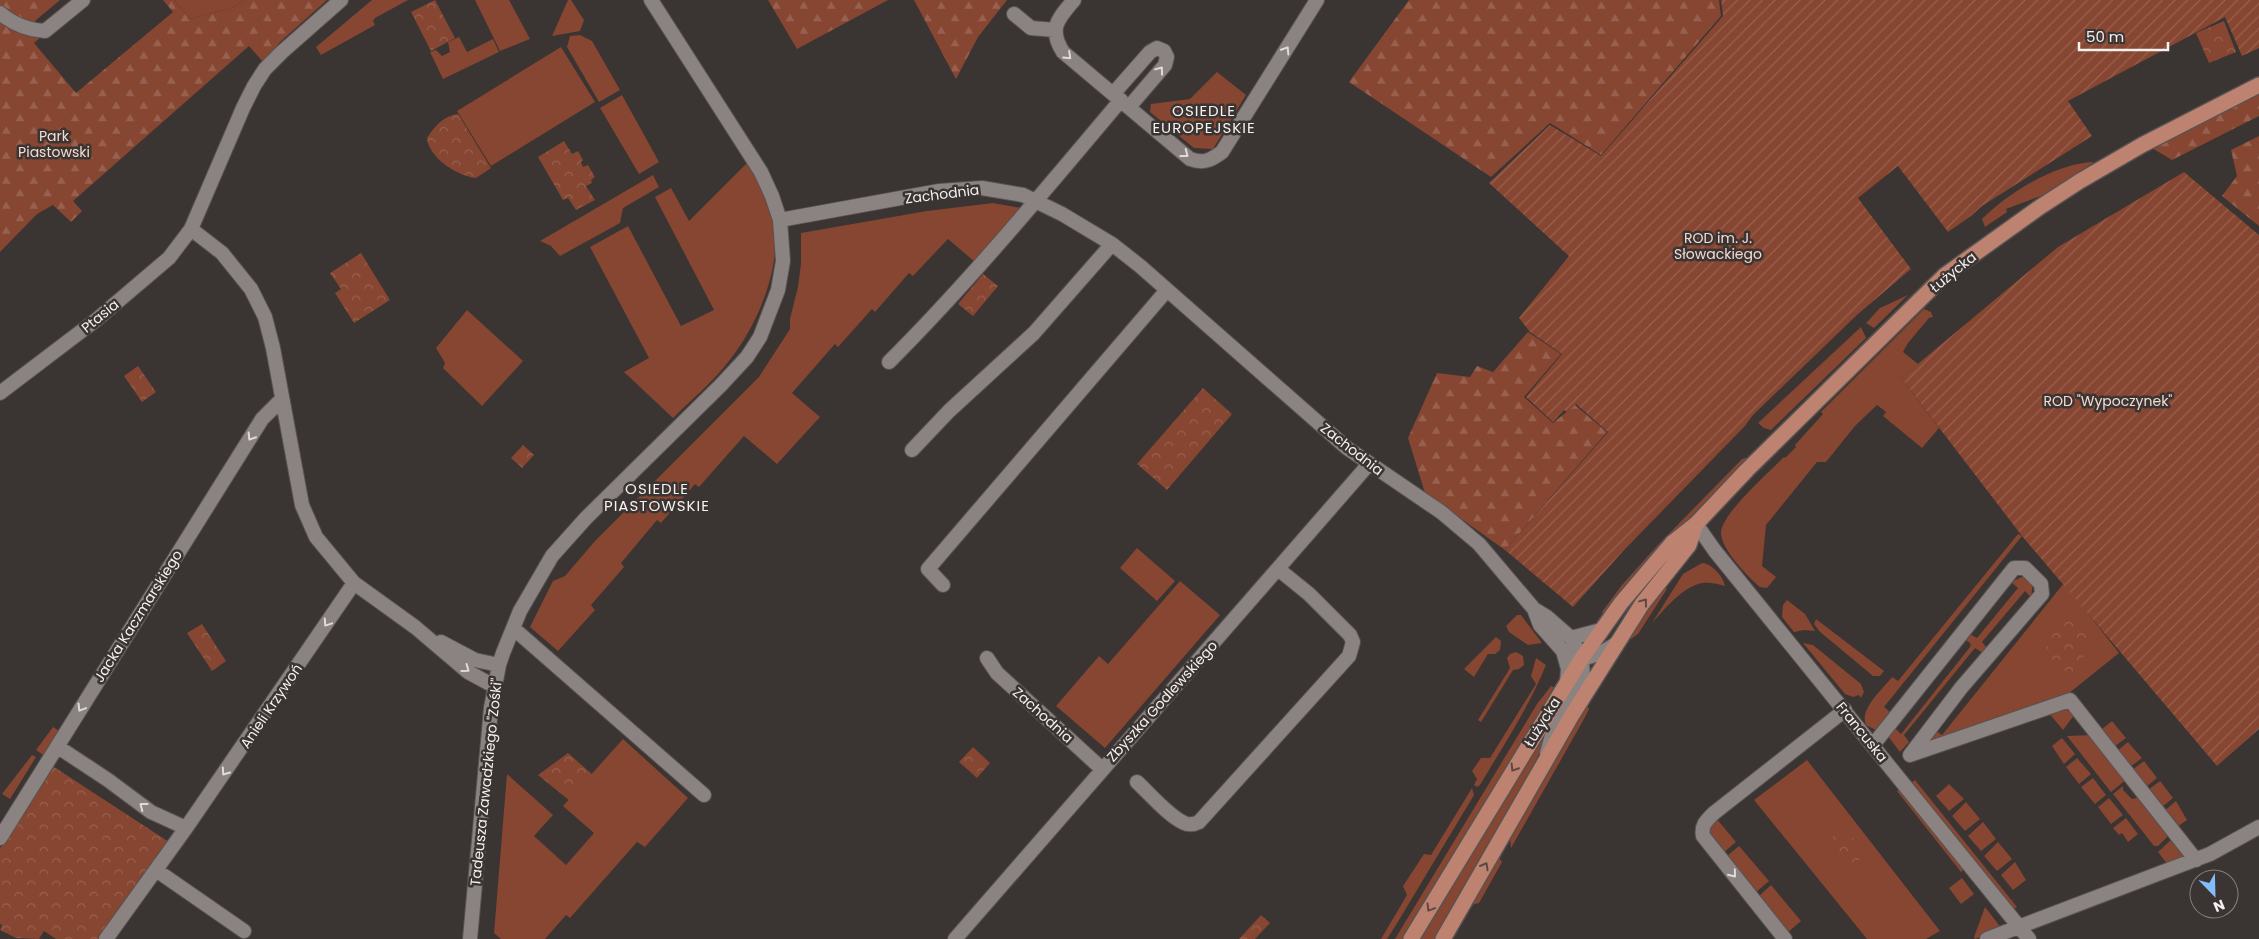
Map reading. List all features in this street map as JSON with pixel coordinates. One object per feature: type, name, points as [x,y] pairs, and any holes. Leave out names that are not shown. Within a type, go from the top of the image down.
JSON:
[{"type":"main road","name":"Łużycka","points":[[1411,939],[1582,658],[1640,579],[1672,543],[1696,524],[1747,470],[1945,275],[2080,181],[2142,145],[2259,85]]},
{"type":"main road","name":"Łużycka","points":[[1443,939],[1545,761],[1616,643],[1642,604],[1689,545],[1696,524]]},
{"type":"street","points":[[0,14],[9,21],[34,31],[46,31],[83,0]]},
{"type":"street","points":[[341,0],[288,46],[254,86],[191,229],[222,253],[251,289],[260,306],[269,328],[301,498],[307,518],[324,548],[354,583],[415,627],[468,672],[494,686]]},
{"type":"street","name":"Tadeusza Zawadzkiego \"Zośki\"","points":[[470,939],[494,686],[499,665],[520,611],[552,556],[586,518],[722,386],[747,356],[760,337],[770,314],[781,278],[782,241],[780,220],[772,196],[755,162],[650,0]]},
{"type":"street","points":[[1074,0],[1060,17],[1055,30],[1057,42],[1063,52],[1190,159],[1200,162],[1211,160],[1222,152],[1317,0]]},
{"type":"street","points":[[1014,14],[1031,28],[1055,30]]},
{"type":"street","points":[[888,362],[943,307],[1036,202],[1121,100]]},
{"type":"street","name":"Zachodnia","points":[[780,220],[939,192],[982,188],[1023,195],[1062,214],[1112,244],[1347,448],[1441,512],[1479,544],[1534,609]]},
{"type":"street","name":"Ptasia","points":[[0,393],[138,286],[169,258],[191,229]]},
{"type":"street","points":[[912,450],[949,411],[1034,333],[1112,244]]},
{"type":"street","points":[[943,585],[928,569],[1167,290]]},
{"type":"street","name":"Jacka Kaczmarskiego","points":[[0,838],[262,419],[282,399]]},
{"type":"street","name":"Zbyszka Godlewskiego","points":[[955,939],[1369,464]]},
{"type":"street","name":"Francuska","points":[[1696,524],[2029,939]]},
{"type":"street","points":[[1873,745],[2014,568],[2025,568],[2041,584],[2042,594],[1961,688],[1910,755],[2070,700],[2196,860]]},
{"type":"street","points":[[1137,782],[1178,819],[1186,824],[1193,825],[1199,822],[1349,656],[1353,642],[1350,635],[1310,594],[1278,569]]},
{"type":"street","name":"Anieli Krzywoń","points":[[106,939],[186,828],[354,583]]},
{"type":"street","points":[[1534,609],[1547,617],[1571,638],[1582,658],[1582,680],[1553,732],[1545,761]]},
{"type":"street","points":[[1534,609],[1540,625],[1563,651],[1568,668],[1567,682]]},
{"type":"street","points":[[415,627],[476,660],[499,665]]},
{"type":"street","points":[[513,628],[704,795]]},
{"type":"street","points":[[1571,638],[1601,630]]},
{"type":"street","points":[[1563,651],[1582,658],[1598,655],[1616,643]]},
{"type":"street","name":"Zachodnia","points":[[987,658],[997,673],[1102,769]]},
{"type":"street","points":[[1785,939],[1703,836],[1702,828],[1706,820],[1714,813],[1845,710]]},
{"type":"street","points":[[58,747],[108,780],[151,812],[186,828]]},
{"type":"street","points":[[1987,939],[2196,860],[2259,827]]},
{"type":"street","points":[[156,870],[244,931]]},
{"type":"green space","name":"Park Piastowski","points":[[0,0],[60,0],[35,21],[42,36],[34,43],[76,93],[173,12],[163,0],[174,0],[190,19],[232,8],[245,0],[327,0],[280,42],[264,63],[249,46],[73,201],[82,211],[71,222],[53,205],[37,214],[0,252]]},
{"type":"green space","points":[[174,0],[245,0],[232,8],[190,19]]},
{"type":"green space","points":[[372,0],[408,0],[375,18],[373,21],[375,25],[321,55],[316,47]]},
{"type":"green space","points":[[435,0],[455,38],[431,51],[411,12]]},
{"type":"green space","points":[[475,0],[509,0],[530,39],[500,51]]},
{"type":"green space","points":[[568,0],[571,0],[584,20],[580,31],[552,36]]},
{"type":"green space","points":[[768,0],[888,0],[797,49]]},
{"type":"green space","points":[[914,0],[1007,0],[978,37],[956,79]]},
{"type":"green space","points":[[1409,0],[1719,0],[1721,16],[1601,155],[1550,123],[1491,177],[1349,82]]},
{"type":"green space","name":"ROD im. J. Słowackiego","points":[[1721,0],[2259,0],[2259,48],[2242,56],[2225,17],[2068,101],[2092,136],[1982,206],[1948,232],[1898,166],[1858,198],[1911,269],[1858,314],[1753,415],[1744,427],[1625,549],[1573,607],[1505,550],[1608,432],[1576,404],[1567,412],[1564,410],[1553,422],[1526,397],[1562,354],[1530,332],[1519,318],[1569,256],[1489,183],[1550,125],[1601,156],[1723,16]]},
{"type":"green space","points":[[2224,21],[2236,52],[2209,63],[2196,33]]},
{"type":"green space","points":[[580,35],[592,41],[620,90],[599,102],[567,47],[570,36]]},
{"type":"green space","points":[[459,37],[467,52],[493,39],[499,52],[443,79],[430,52],[436,50],[442,56],[450,52],[448,42]]},
{"type":"green space","points":[[561,47],[595,102],[491,166],[457,111]]},
{"type":"green space","points":[[1217,72],[1246,95],[1213,149],[1194,148],[1150,112],[1151,104],[1190,99]]},
{"type":"green space","points":[[2259,92],[2259,116],[2172,160],[2152,148]]},
{"type":"green space","points":[[622,95],[659,162],[639,174],[600,108]]},
{"type":"green space","points":[[458,114],[491,168],[476,178],[461,174],[445,165],[433,152],[427,138],[444,119]]},
{"type":"green space","points":[[2259,136],[2259,226],[2222,196],[2237,176],[2231,150]]},
{"type":"green space","points":[[564,141],[572,154],[578,151],[583,160],[581,162],[583,167],[588,165],[595,177],[591,180],[592,183],[586,186],[595,200],[576,210],[568,198],[563,200],[538,157]]},
{"type":"green space","points":[[2094,162],[2043,195],[2006,209],[2007,212],[1985,227],[1982,219],[2005,199],[2034,181],[2064,168]]},
{"type":"green space","points":[[747,163],[763,192],[774,222],[776,240],[771,277],[758,314],[739,347],[716,376],[673,418],[624,372],[649,358],[590,247],[628,226],[681,326],[714,310],[655,197],[671,188],[689,221]]},
{"type":"green space","name":"ROD \"Wypoczynek\"","points":[[2184,172],[2259,235],[2259,729],[2217,766],[2022,536],[1901,378],[2058,247]]},
{"type":"green space","points":[[653,175],[659,187],[623,208],[620,223],[560,256],[551,246],[540,241]]},
{"type":"green space","points":[[993,203],[1021,208],[975,262],[948,239],[913,276],[909,273],[875,312],[872,309],[838,347],[835,344],[792,393],[820,417],[777,464],[744,436],[699,487],[695,484],[661,523],[657,520],[621,563],[624,567],[591,605],[595,610],[558,651],[530,627],[553,581],[565,576],[595,541],[759,377],[790,329],[790,319],[798,287],[801,264],[801,233],[927,211]]},
{"type":"green space","points":[[361,253],[390,300],[354,323],[335,293],[341,289],[330,273]]},
{"type":"green space","points":[[983,274],[998,286],[973,316],[958,304]]},
{"type":"green space","points":[[1908,295],[1874,328],[1866,323],[1880,308]]},
{"type":"green space","points":[[1924,309],[1931,312],[1933,317],[1929,318],[1903,352],[1918,364],[1901,378],[1939,428],[1922,448],[1883,416],[1886,412],[1877,405],[1855,426],[1826,462],[1817,462],[1766,525],[1762,566],[1776,577],[1767,588],[1760,587],[1736,563],[1722,540],[1723,526],[1728,516],[1757,483],[1796,447],[1795,445],[1823,414],[1821,412]]},
{"type":"green space","points":[[467,310],[523,361],[482,406],[443,368],[445,363],[436,348]]},
{"type":"green space","points":[[1861,327],[1866,338],[1771,430],[1764,428],[1758,423]]},
{"type":"green space","points":[[1528,332],[1561,354],[1524,397],[1553,423],[1575,405],[1607,432],[1505,550],[1425,493],[1408,438],[1437,373],[1470,377],[1477,366],[1493,372]]},
{"type":"green space","points":[[138,366],[156,392],[142,402],[124,376]]},
{"type":"green space","points":[[1203,388],[1232,414],[1167,490],[1137,464]]},
{"type":"green space","points":[[523,445],[534,455],[522,468],[511,458]]},
{"type":"green space","points":[[1750,457],[1646,562],[1604,615],[1602,612],[1622,585],[1656,547],[1742,459]]},
{"type":"green space","points":[[2018,534],[2022,536],[1884,707],[1891,713],[1883,725],[1876,730],[1866,725],[1866,713],[1878,694],[1892,677],[1898,681]]},
{"type":"green space","points":[[1137,548],[1175,581],[1157,601],[1120,568]]},
{"type":"green space","points":[[1702,563],[1710,565],[1717,572],[1725,586],[1708,583],[1695,585],[1674,599],[1652,623],[1683,574]]},
{"type":"green space","points":[[2024,576],[2033,583],[2031,597],[2025,591],[1982,642],[1987,648],[1983,653],[1975,648],[1904,735],[1909,742],[1900,752],[1887,735],[1895,728],[1901,734],[1970,647],[1971,644],[1966,640],[1970,634],[1977,638],[2018,588],[2011,582]]},
{"type":"green space","points":[[1180,581],[1220,615],[1105,748],[1056,706],[1099,656],[1108,664]]},
{"type":"green space","points":[[2064,583],[2119,653],[2058,702],[1919,749],[1935,730],[1942,735]]},
{"type":"green space","points":[[1665,588],[1667,589],[1638,634],[1631,639],[1628,636]]},
{"type":"green space","points":[[1787,600],[1805,614],[1815,631],[1804,630],[1794,632],[1782,617],[1783,605]]},
{"type":"green space","points":[[1517,615],[1521,615],[1542,643],[1528,645],[1509,632],[1506,626]]},
{"type":"green space","points":[[1816,619],[1884,671],[1880,676],[1873,676],[1819,631],[1814,624]]},
{"type":"green space","points":[[2069,619],[2078,622],[2085,628],[2089,636],[2090,646],[2068,681],[2064,679],[2065,671],[2062,664],[2055,660],[2047,659],[2043,653],[2046,648],[2049,629],[2059,621]]},
{"type":"green space","points":[[202,624],[226,661],[212,671],[187,633]]},
{"type":"green space","points":[[1496,637],[1501,641],[1500,650],[1495,654],[1488,654],[1474,677],[1464,669]]},
{"type":"green space","points":[[1803,643],[1813,645],[1861,684],[1864,692],[1861,698],[1859,695],[1853,697],[1845,694]]},
{"type":"green space","points":[[1516,652],[1523,656],[1524,665],[1519,669],[1513,670],[1481,722],[1478,720],[1510,668],[1507,658],[1510,654]]},
{"type":"green space","points":[[1536,658],[1546,665],[1539,681],[1515,726],[1477,787],[1474,785],[1477,779],[1472,771],[1481,758],[1490,758],[1536,684],[1531,676]]},
{"type":"green space","points":[[1551,686],[1555,688],[1403,939],[1395,939],[1537,704]]},
{"type":"green space","points":[[1567,693],[1529,775],[1435,939],[1418,939]]},
{"type":"green space","points":[[1586,704],[1589,709],[1584,719],[1511,848],[1510,837]]},
{"type":"green space","points":[[2061,709],[2072,711],[2075,714],[2063,730],[2047,711]]},
{"type":"green space","points":[[2112,721],[2126,738],[2114,747],[2101,730]]},
{"type":"green space","points":[[53,727],[61,732],[46,757],[36,750]]},
{"type":"green space","points":[[2092,735],[2127,779],[2111,792],[2067,736]]},
{"type":"green space","points":[[2062,738],[2075,754],[2064,764],[2052,746]]},
{"type":"green space","points":[[623,739],[688,798],[645,847],[637,842],[570,918],[566,915],[545,939],[501,939],[494,933],[507,774],[553,815],[534,836],[566,865],[594,833],[563,806]]},
{"type":"green space","points":[[2128,742],[2142,758],[2130,767],[2117,751]]},
{"type":"green space","points":[[973,747],[990,763],[977,778],[959,762]]},
{"type":"green space","points":[[568,753],[593,775],[570,801],[538,775]]},
{"type":"green space","points":[[32,755],[36,757],[10,799],[2,794]]},
{"type":"green space","points":[[2077,758],[2091,774],[2079,784],[2066,767]]},
{"type":"green space","points":[[1807,760],[1940,931],[1926,939],[1867,939],[1754,800]]},
{"type":"green space","points":[[2144,761],[2157,778],[2146,787],[2132,770]]},
{"type":"green space","points":[[51,765],[169,842],[101,939],[56,939],[44,931],[39,939],[16,938],[0,930],[2,925],[0,924],[0,848]]},
{"type":"green space","points":[[2093,778],[2106,795],[2095,804],[2081,787]]},
{"type":"green space","points":[[1915,780],[2017,907],[2012,910],[1911,783]]},
{"type":"green space","points":[[2160,781],[2173,798],[2162,807],[2148,790]]},
{"type":"green space","points":[[1949,784],[1964,799],[1949,811],[1936,796]]},
{"type":"green space","points":[[2123,786],[2123,790],[2132,799],[2141,797],[2170,834],[2158,846],[2154,846],[2113,794]]},
{"type":"green space","points":[[1472,788],[1474,795],[1396,925],[1387,939],[1381,939],[1407,895],[1403,886],[1424,854],[1431,855]]},
{"type":"green space","points":[[1901,789],[1965,868],[1961,872],[1897,791]]},
{"type":"green space","points":[[2109,798],[2123,815],[2111,824],[2098,807]]},
{"type":"green space","points":[[2176,801],[2187,820],[2177,827],[2164,811]]},
{"type":"green space","points":[[1966,802],[1980,819],[1965,831],[1952,816]]},
{"type":"green space","points":[[1716,818],[1736,842],[1722,854],[1707,833]]},
{"type":"green space","points":[[2126,818],[2138,834],[2128,842],[2122,833],[2119,835],[2113,828]]},
{"type":"green space","points":[[1983,822],[1996,839],[1981,851],[1968,836]]},
{"type":"green space","points":[[1835,836],[1842,841],[1853,838],[1865,853],[1855,864],[1846,858],[1839,860],[1831,858],[1825,847],[1829,838]]},
{"type":"green space","points":[[2173,838],[2183,852],[2183,858],[2169,866],[2158,852]]},
{"type":"green space","points":[[1998,842],[2012,859],[1997,871],[1984,856]]},
{"type":"green space","points":[[1739,846],[1769,881],[1755,893],[1727,856]]},
{"type":"green space","points":[[1498,856],[1502,862],[1479,903],[1471,905]]},
{"type":"green space","points":[[2015,862],[2026,880],[2013,890],[2001,875]]},
{"type":"green space","points":[[1962,878],[1974,894],[1961,904],[1949,888]]},
{"type":"green space","points":[[1771,885],[1801,921],[1787,933],[1759,896]]},
{"type":"green space","points":[[1985,907],[2002,929],[1975,939],[1974,937]]},
{"type":"green space","points":[[1261,915],[1270,923],[1255,939],[1239,939]]},
{"type":"district","name":"OSIEDLE EUROPEJSKIE","points":[[1204,118]]},
{"type":"district","name":"OSIEDLE PIASTOWSKIE","points":[[657,496]]}]
